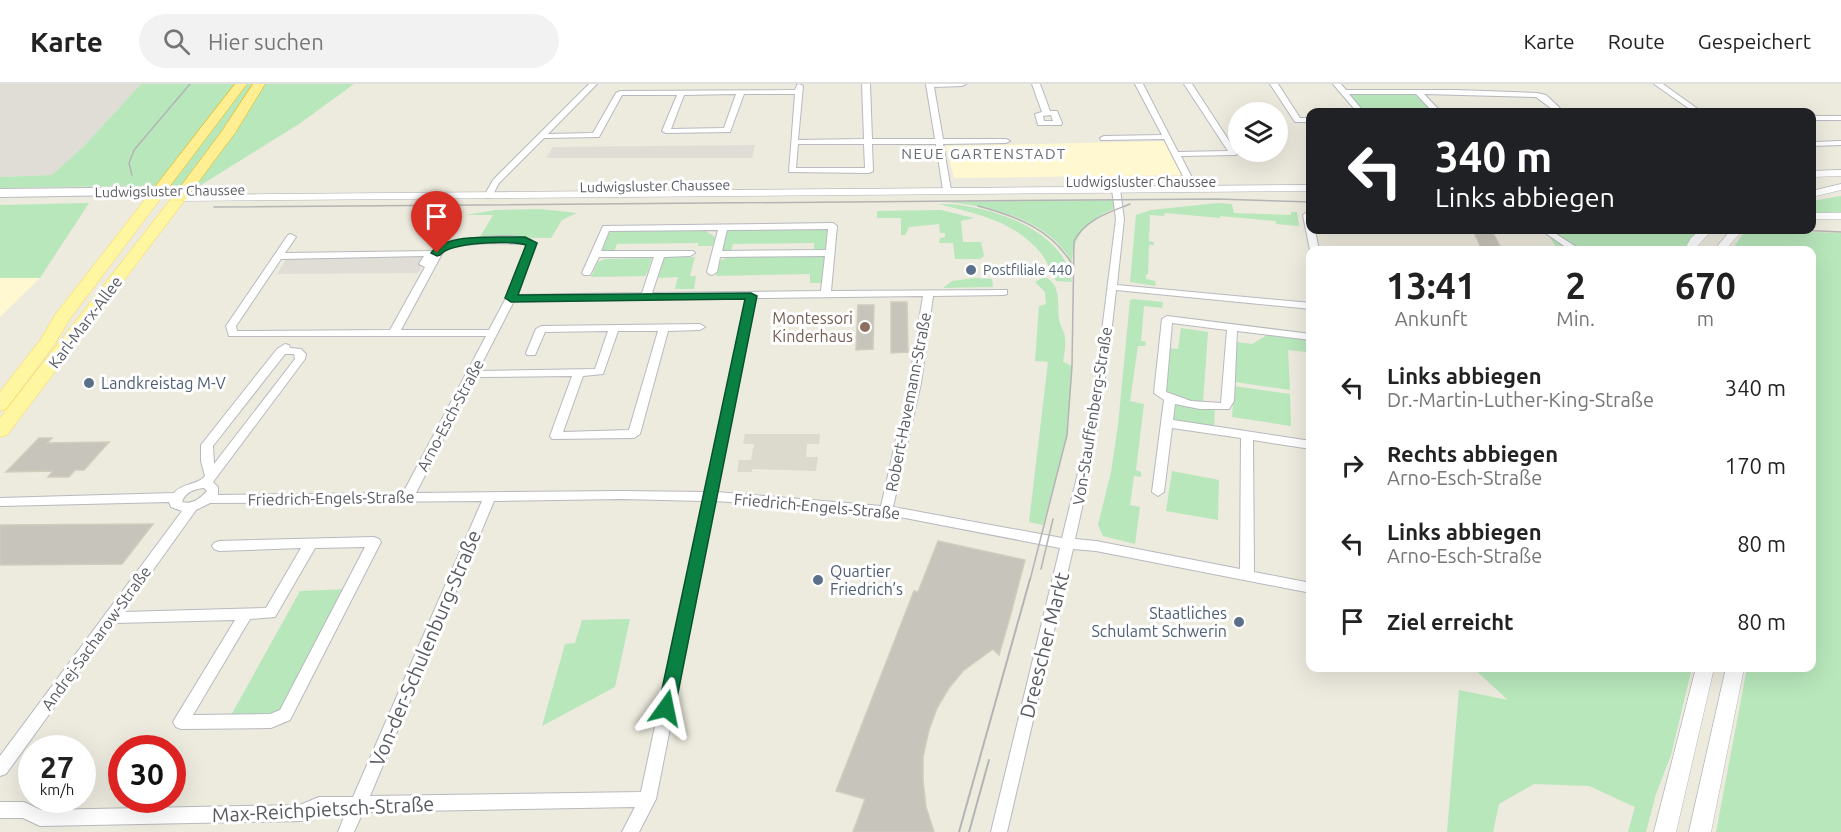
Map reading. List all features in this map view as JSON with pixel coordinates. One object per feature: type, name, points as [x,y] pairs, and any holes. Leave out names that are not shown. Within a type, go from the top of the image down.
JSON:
[{"type":"highway","points":[[157,195],[241,84]]},
{"type":"highway","points":[[181,195],[244,111],[259,84]]},
{"type":"main road","name":"Ludwigsluster Chaussee","points":[[0,193],[181,195]]},
{"type":"main road","name":"Ludwigsluster Chaussee","points":[[0,200],[127,195]]},
{"type":"main road","points":[[127,195],[141,203],[157,195]]},
{"type":"main road","name":"Karl-Marx-Allee","points":[[0,405],[49,340],[61,319],[157,195]]},
{"type":"main road","name":"Karl-Marx-Allee","points":[[0,431],[181,195]]},
{"type":"street","points":[[491,192],[593,84]]},
{"type":"street","points":[[543,136],[596,135],[620,93],[741,92],[799,88],[792,170],[796,172],[869,171],[866,84]]},
{"type":"street","points":[[946,186],[930,84],[962,84]]},
{"type":"street","points":[[1036,84],[1047,114]]},
{"type":"street","points":[[1139,84],[1190,182]]},
{"type":"street","points":[[1176,154],[1233,153],[1188,84]]},
{"type":"street","points":[[1274,84],[1298,120],[1306,120]]},
{"type":"street","points":[[1337,84],[1357,108]]},
{"type":"street","points":[[1658,84],[1692,108]]},
{"type":"street","points":[[681,93],[666,130],[727,130],[741,92]]},
{"type":"street","points":[[1344,92],[1537,95],[1543,97],[1555,108]]},
{"type":"street","points":[[1418,92],[1433,108]]},
{"type":"street","points":[[1816,118],[1841,118]]},
{"type":"street","points":[[1104,138],[1168,137]]},
{"type":"street","points":[[795,142],[1006,141]]},
{"type":"street","points":[[1816,144],[1841,143]]},
{"type":"street","points":[[1816,174],[1841,172]]},
{"type":"street","points":[[1816,183],[1841,180]]},
{"type":"street","name":"Ludwigsluster Chaussee","points":[[1115,186],[1190,182],[1306,181]]},
{"type":"street","points":[[181,195],[198,186],[211,194]]},
{"type":"street","name":"Ludwigsluster Chaussee","points":[[181,195],[946,186],[1306,188]]},
{"type":"street","name":"Von-Stauffenberg-Straße","points":[[1069,543],[1096,406],[1112,288],[1120,219],[1115,186]]},
{"type":"street","points":[[1816,193],[1841,187]]},
{"type":"street","points":[[181,195],[211,194]]},
{"type":"street","points":[[1816,216],[1841,216]]},
{"type":"street","points":[[712,272],[723,226]]},
{"type":"street","points":[[586,273],[606,228],[833,226],[826,294]]},
{"type":"street","points":[[1551,234],[1570,246]]},
{"type":"street","points":[[1691,246],[1702,234]]},
{"type":"street","points":[[1723,246],[1733,234]]},
{"type":"street","points":[[291,237],[231,326],[232,334],[394,333]]},
{"type":"street","name":"Arno-Esch-Straße","points":[[407,497],[511,298],[532,243],[525,240],[457,242],[440,248],[394,333],[492,333]]},
{"type":"street","points":[[278,255],[430,253],[418,273]]},
{"type":"street","points":[[595,254],[690,253]]},
{"type":"street","points":[[717,254],[830,253]]},
{"type":"street","points":[[646,297],[660,254]]},
{"type":"street","points":[[1112,288],[1306,306]]},
{"type":"street","points":[[511,298],[1004,292]]},
{"type":"street","name":"Robert-Havemann-Straße","points":[[886,510],[915,383],[928,293]]},
{"type":"street","points":[[630,832],[648,799],[751,296]]},
{"type":"street","points":[[1232,327],[1228,401],[1225,406],[1215,407],[1170,400],[1161,393],[1167,319],[1232,327],[1306,337]]},
{"type":"street","points":[[531,353],[542,329],[700,327]]},
{"type":"street","points":[[472,374],[599,372],[614,328]]},
{"type":"street","points":[[579,372],[556,435],[634,434],[664,328]]},
{"type":"street","points":[[208,499],[213,489],[208,480],[207,445],[295,334]]},
{"type":"street","points":[[0,502],[176,497],[189,487],[208,480],[300,359],[301,354],[297,351],[281,351]]},
{"type":"street","points":[[1158,492],[1170,400]]},
{"type":"street","points":[[1167,423],[1306,443]]},
{"type":"street","points":[[1247,435],[1247,576]]},
{"type":"street","name":"Friedrich-Engels-Straße","points":[[192,507],[208,499],[490,496],[709,497],[886,510],[1035,540],[1095,546],[1306,587]]},
{"type":"street","name":"Von-der-Schulenburg-Straße","points":[[345,832],[408,691],[490,496]]},
{"type":"street","points":[[176,497],[177,506],[192,507]]},
{"type":"street","name":"Andrej-Sacharow-Straße","points":[[2,762],[192,507]]},
{"type":"street","points":[[219,546],[374,542],[285,715],[272,721],[181,722],[246,614]]},
{"type":"street","points":[[111,618],[270,613],[311,543]]},
{"type":"street","name":"Dreescher Markt","points":[[999,832],[1069,543]]},
{"type":"street","points":[[1665,832],[1704,672]]},
{"type":"street","points":[[1700,832],[1734,672]]},
{"type":"street","name":"Max-Reichpietsch-Straße","points":[[0,810],[24,810],[40,818],[51,818],[302,813],[319,805],[648,799]]},
{"type":"shaded area","points":[[0,84],[141,84],[85,145],[52,175],[0,177]]},
{"type":"shaded area","points":[[1171,141],[1187,175],[954,178],[946,146]]},
{"type":"shaded area","points":[[755,145],[752,158],[546,158],[553,147]]},
{"type":"shaded area","points":[[430,253],[418,273],[277,274],[289,255]]},
{"type":"shaded area","points":[[0,278],[40,278],[0,317]]},
{"type":"shaded area","points":[[745,434],[820,434],[819,444],[807,444],[806,457],[818,457],[816,471],[753,469],[751,472],[737,472],[739,460],[751,460],[754,444],[743,444]]},
{"type":"green space","points":[[141,84],[354,84],[299,124],[201,185],[0,188],[0,177],[52,175],[85,145]]},
{"type":"green space","points":[[1344,92],[1418,92],[1433,108],[1357,108]]},
{"type":"green space","points":[[1841,196],[1841,212],[1816,213],[1816,200]]},
{"type":"green space","points":[[1117,200],[1118,207],[1085,227],[1076,242],[1072,262],[1062,247],[1034,225],[999,211],[945,202]]},
{"type":"green space","points":[[89,203],[40,278],[0,278],[0,205]]},
{"type":"green space","points":[[1218,203],[1232,204],[1234,213],[1291,215],[1291,212],[1297,212],[1299,226],[1276,224],[1276,221],[1220,216],[1220,218],[1165,213],[1164,216],[1150,215],[1149,241],[1154,242],[1154,245],[1149,245],[1146,279],[1155,281],[1156,286],[1130,282],[1136,215],[1151,210]]},
{"type":"green space","points":[[939,204],[978,208],[1000,214],[1039,234],[1055,247],[1066,263],[1072,282],[1056,281],[1042,255],[1030,241],[1019,233],[994,220]]},
{"type":"green space","points":[[540,209],[577,213],[562,220],[551,238],[480,237],[493,215],[465,215],[496,210]]},
{"type":"green space","points":[[941,210],[974,218],[961,221],[963,242],[981,242],[984,256],[980,259],[955,259],[953,243],[939,243],[940,238],[945,237],[945,233],[940,233],[939,224],[909,227],[905,235],[901,235],[901,218],[877,218],[877,211]]},
{"type":"green space","points":[[701,228],[715,237],[713,246],[698,246],[698,243],[617,244],[614,252],[600,252],[608,233],[616,230]]},
{"type":"green space","points":[[734,228],[825,228],[828,231],[826,250],[814,250],[814,243],[733,244],[731,251],[721,252],[726,232]]},
{"type":"green space","points":[[1841,233],[1841,832],[1716,832],[1746,672],[1816,672],[1816,246],[1734,246],[1743,234]]},
{"type":"green space","points":[[1548,234],[1702,234],[1691,246],[1555,246]]},
{"type":"green space","points":[[729,256],[825,256],[822,283],[810,283],[810,274],[716,276],[720,261]]},
{"type":"green space","points":[[663,257],[695,257],[690,276],[696,276],[694,289],[675,289],[678,277],[656,278]]},
{"type":"green space","points":[[652,258],[646,276],[591,277],[598,262],[605,259]]},
{"type":"green space","points":[[1044,277],[1054,284],[1056,289],[1059,319],[1065,338],[1063,362],[1072,366],[1067,435],[1043,525],[1029,522],[1048,362],[1035,361],[1039,306],[1046,304],[1045,292],[1035,282]]},
{"type":"green space","points":[[974,278],[992,279],[993,287],[943,288],[952,281]]},
{"type":"green space","points":[[1130,300],[1163,302],[1162,308],[1144,306],[1141,341],[1146,342],[1145,346],[1138,346],[1130,401],[1144,404],[1136,470],[1141,472],[1141,477],[1134,476],[1130,505],[1140,507],[1135,544],[1103,536],[1098,525],[1111,472]]},
{"type":"green space","points":[[1181,328],[1208,332],[1203,403],[1171,398],[1164,393],[1168,348],[1178,349]]},
{"type":"green space","points":[[1269,334],[1306,339],[1306,352],[1288,350],[1290,390],[1235,382],[1236,342],[1252,344]]},
{"type":"green space","points":[[1234,386],[1290,394],[1291,426],[1232,417]]},
{"type":"green space","points":[[1170,400],[1215,407],[1214,431],[1167,423]]},
{"type":"green space","points":[[1172,471],[1219,480],[1218,520],[1166,511]]},
{"type":"green space","points":[[349,589],[285,715],[230,717],[300,591]]},
{"type":"green space","points":[[630,619],[615,687],[542,726],[565,644],[575,643],[582,620]]},
{"type":"green space","points":[[1477,672],[1691,672],[1671,755],[1656,794],[1646,832],[1628,832],[1635,807],[1589,786],[1534,784],[1499,804],[1493,832],[1447,832],[1459,690],[1508,700]]},
{"type":"building","points":[[1475,234],[1494,234],[1500,246],[1480,246]]},
{"type":"building","points":[[891,302],[907,302],[908,352],[891,353]]},
{"type":"building","points":[[858,305],[874,305],[873,349],[856,350]]},
{"type":"building","points":[[39,438],[52,438],[47,443],[109,442],[84,470],[75,470],[69,477],[48,477],[53,471],[6,472]]},
{"type":"building","points":[[153,524],[122,564],[0,565],[0,525]]},
{"type":"building","points":[[938,541],[1025,560],[999,655],[993,649],[963,671],[937,708],[923,757],[926,807],[934,832],[853,832],[865,799],[836,791],[914,591],[918,592]]},
{"type":"tram line","points":[[132,175],[129,163],[134,150],[190,84]]},
{"type":"tram line","points":[[214,207],[1217,199],[1306,202]]},
{"type":"tram line","points":[[1030,580],[1067,435],[1072,366],[1074,241],[1091,222],[1130,204]]},
{"type":"tram line","points":[[978,206],[1006,214],[1043,233],[1054,242],[1072,264]]},
{"type":"tram line","points":[[1816,231],[1841,232]]},
{"type":"tram line","points":[[1041,569],[1053,519]]},
{"type":"tram line","points":[[959,832],[1030,579]]},
{"type":"tram line","points":[[969,832],[989,760]]},
{"type":"place","name":"Postfiliale 440","points":[[971,270]]},
{"type":"place","name":"Montessori Kinderhaus","points":[[865,327]]},
{"type":"place","name":"Landkreistag M-V","points":[[89,383]]},
{"type":"place","name":"Quartier Friedrich’s","points":[[818,580]]},
{"type":"place","name":"Staatliches Schulamt Schwerin","points":[[1239,622]]},
{"type":"district","name":"NEUE GARTENSTADT","points":[[984,153]]},
{"type":"route","points":[[437,253],[440,248],[457,242],[525,240],[532,243],[511,298],[751,296],[666,708]]}]
